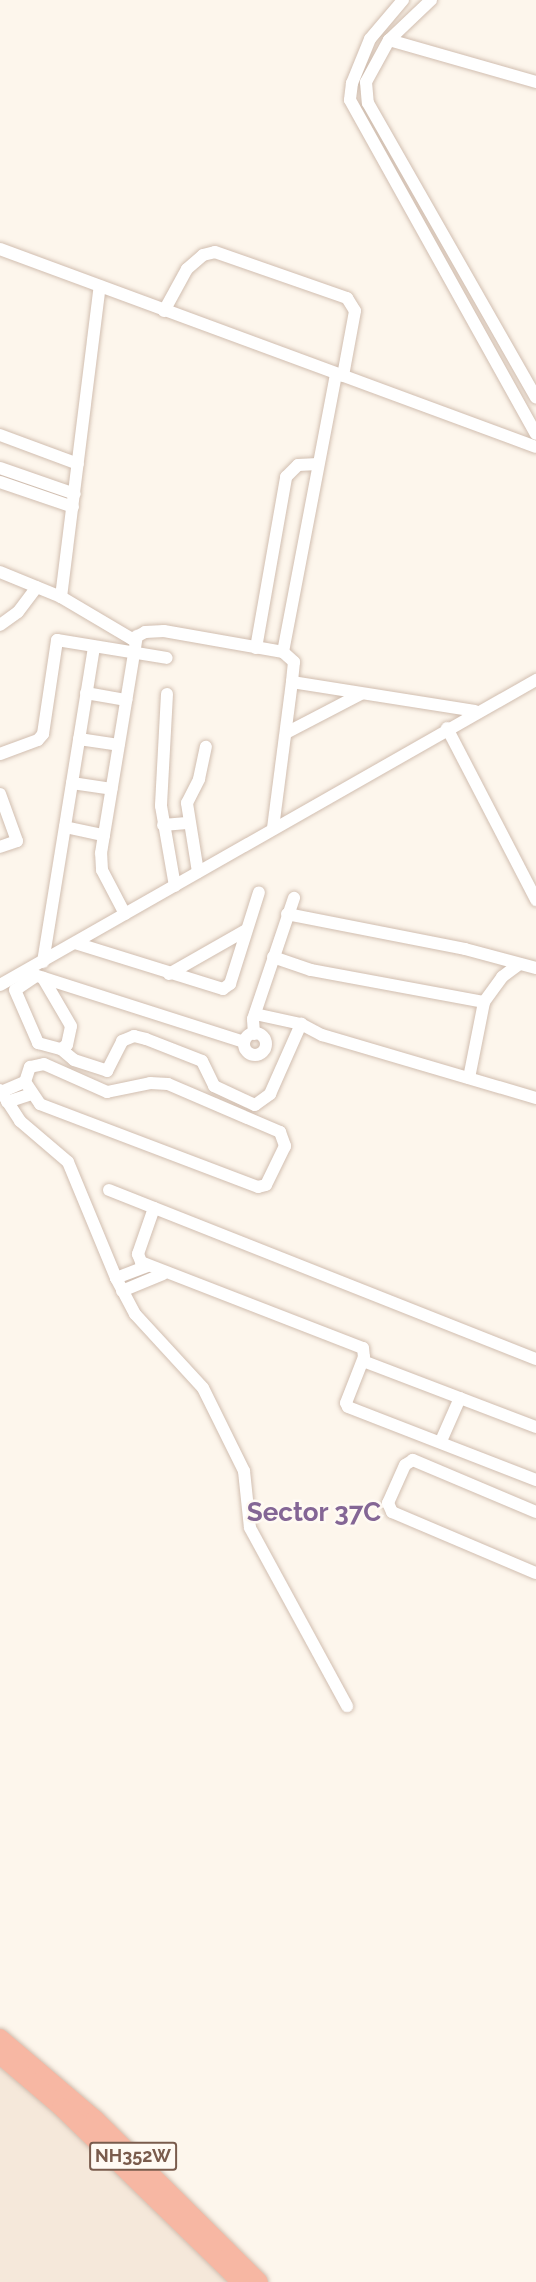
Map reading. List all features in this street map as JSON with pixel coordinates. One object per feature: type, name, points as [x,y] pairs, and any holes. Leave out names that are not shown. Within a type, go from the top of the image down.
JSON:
[{"type":"highway","name":"NH352W","points":[[0,2038],[95,2119],[259,2282]]},
{"type":"highway","name":"NH352W","points":[[0,2055],[62,2107],[241,2282]]},
{"type":"street","points":[[403,0],[370,39],[352,83],[350,100],[536,434]]},
{"type":"street","points":[[431,0],[389,40],[366,82],[368,103],[536,397]]},
{"type":"street","points":[[389,40],[536,82]]},
{"type":"street","points":[[0,249],[536,447]]},
{"type":"street","points":[[164,311],[187,269],[203,255],[215,252],[347,298],[355,311],[318,464],[283,652]]},
{"type":"street","points":[[61,597],[100,286]]},
{"type":"street","points":[[0,435],[78,464]]},
{"type":"street","points":[[256,648],[286,477],[298,465],[318,464]]},
{"type":"street","points":[[0,468],[74,500]]},
{"type":"street","points":[[0,482],[74,500]]},
{"type":"street","points":[[0,573],[61,597],[129,638],[164,632],[283,652],[294,662],[273,828]]},
{"type":"street","points":[[0,626],[18,612],[36,587]]},
{"type":"street","points":[[125,914],[102,870],[104,835],[137,636]]},
{"type":"street","points":[[0,754],[38,740],[43,734],[57,640],[94,648],[167,658]]},
{"type":"street","points":[[94,648],[43,962],[35,975],[15,990],[38,1043],[61,1049],[74,1060],[107,1071],[123,1041],[134,1036],[146,1039],[202,1061],[214,1086],[255,1104],[270,1094],[301,1024]]},
{"type":"street","points":[[43,962],[476,711],[536,680]]},
{"type":"street","points":[[292,682],[476,711]]},
{"type":"street","points":[[86,693],[126,700]]},
{"type":"street","points":[[167,694],[163,825],[175,886]]},
{"type":"street","points":[[286,733],[361,694]]},
{"type":"street","points":[[447,728],[536,900]]},
{"type":"street","points":[[79,739],[119,745]]},
{"type":"street","points":[[198,872],[187,823],[188,797],[199,779],[206,747]]},
{"type":"street","points":[[72,783],[112,789]]},
{"type":"street","points":[[0,847],[17,841],[1,798]]},
{"type":"street","points":[[163,825],[187,823]]},
{"type":"street","points":[[64,827],[104,835]]},
{"type":"street","points":[[75,943],[169,974],[227,988],[259,892]]},
{"type":"street","points":[[0,985],[35,975],[249,1038],[273,957],[294,898]]},
{"type":"street","points":[[287,914],[465,949],[536,968]]},
{"type":"street","points":[[169,974],[246,930]]},
{"type":"street","points":[[273,957],[311,970],[484,1002]]},
{"type":"street","points":[[469,1078],[484,1002],[502,977],[519,964]]},
{"type":"street","points":[[35,975],[71,1026],[67,1045],[61,1049]]},
{"type":"street","points":[[255,1014],[301,1024],[322,1035],[536,1098]]},
{"type":"street","points":[[3,1095],[25,1082],[30,1067],[44,1064],[107,1092],[150,1083],[168,1084],[280,1131],[285,1146],[266,1185],[258,1187],[47,1108],[31,1094],[25,1082]]},
{"type":"street","points":[[3,1095],[31,1094]]},
{"type":"street","points":[[3,1095],[24,1126],[68,1162],[116,1278],[135,1314],[203,1388],[244,1471],[250,1528],[347,1706]]},
{"type":"street","points":[[109,1190],[536,1359]]},
{"type":"street","points":[[154,1208],[138,1254],[148,1266],[163,1274],[363,1348],[363,1361],[346,1405],[536,1480]]},
{"type":"street","points":[[116,1278],[148,1266]]},
{"type":"street","points":[[122,1291],[163,1274]]},
{"type":"street","points":[[363,1361],[536,1427]]},
{"type":"street","points":[[441,1441],[460,1398]]},
{"type":"street","points":[[536,1512],[412,1460],[405,1465],[388,1503],[392,1512],[536,1573]]},
{"type":"shaded area","points":[[0,2061],[237,2282],[0,2282]]},
{"type":"district","name":"Sector 37C","points":[[314,1513]]}]
